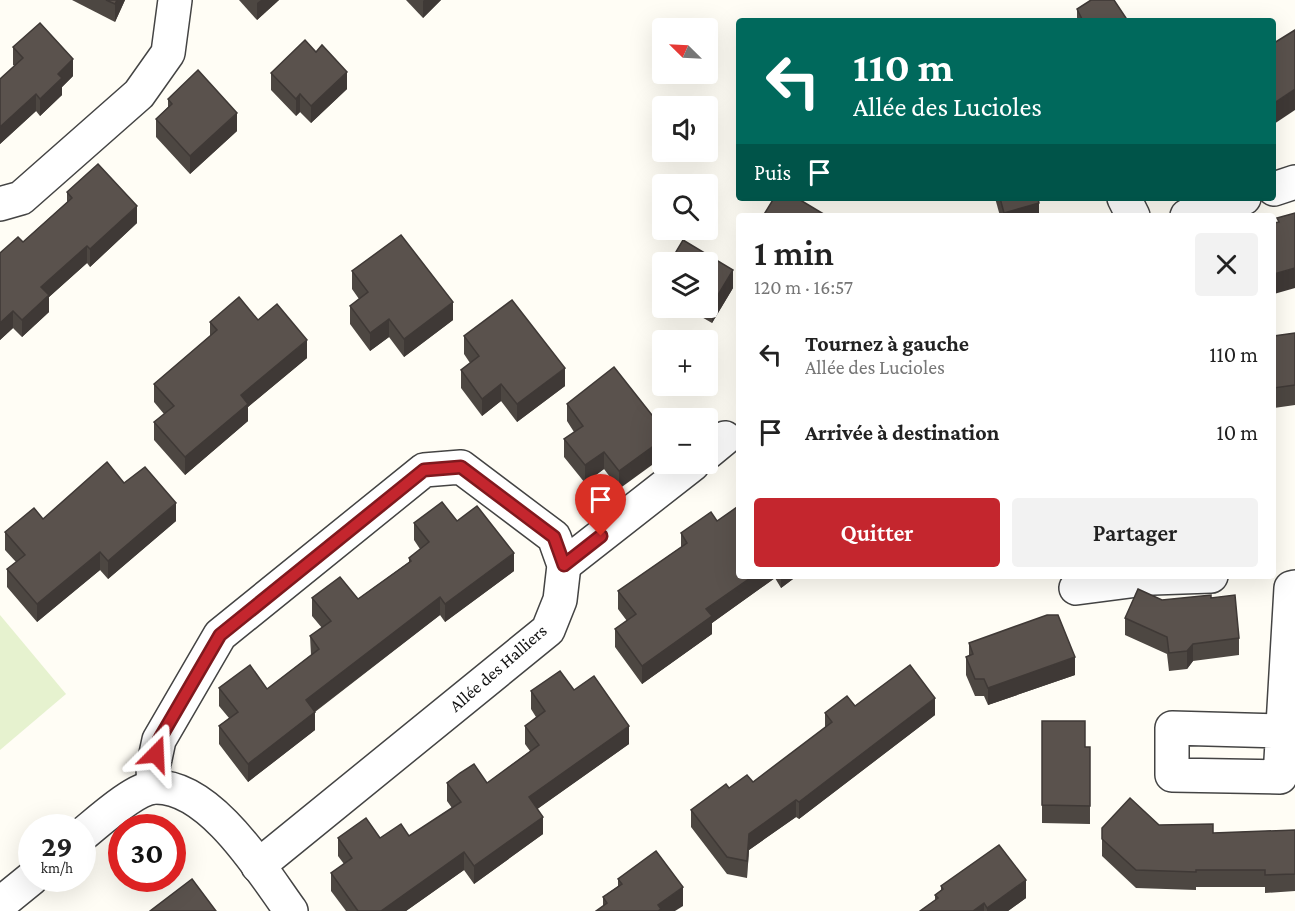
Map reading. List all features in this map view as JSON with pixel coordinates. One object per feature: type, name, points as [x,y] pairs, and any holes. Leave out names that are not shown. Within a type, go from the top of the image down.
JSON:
[{"type":"street","points":[[0,204],[21,198],[139,94],[168,52],[175,0]]},
{"type":"street","points":[[1276,188],[1295,182]]},
{"type":"street","points":[[1196,213],[1234,201]]},
{"type":"street","name":"Allée des Halliers","points":[[154,787],[153,768],[159,740],[220,635],[424,470],[461,467],[554,537],[564,565],[560,600],[548,630],[258,866]]},
{"type":"street","points":[[564,565],[680,474]]},
{"type":"street","points":[[1076,588],[1146,579]]},
{"type":"street","points":[[1283,731],[1286,584]]},
{"type":"street","points":[[96,823],[118,804],[154,787],[180,791],[213,812],[258,866],[291,911]]},
{"type":"street","points":[[0,904],[18,889]]},
{"type":"green space","points":[[0,615],[66,694],[0,750]]},
{"type":"building","points":[[1091,0],[1114,0],[1126,18],[1082,18],[1077,9]]},
{"type":"building","points":[[40,23],[73,59],[58,74],[62,78],[40,99],[36,94],[0,127],[0,79],[23,58],[13,47]]},
{"type":"building","points":[[1295,30],[1295,89],[1276,102],[1276,42]]},
{"type":"building","points":[[305,40],[316,52],[322,45],[347,72],[311,106],[300,94],[296,99],[271,73]]},
{"type":"building","points":[[198,70],[237,113],[190,156],[156,119],[172,104],[168,99]]},
{"type":"building","points":[[98,164],[137,206],[90,249],[87,246],[41,287],[49,295],[22,320],[13,311],[0,323],[0,253],[18,237],[23,242],[72,198],[67,192]]},
{"type":"building","points":[[772,201],[802,201],[822,213],[765,213]]},
{"type":"building","points":[[1001,201],[1039,201],[1039,203],[1004,213]]},
{"type":"building","points":[[1295,213],[1295,268],[1276,273],[1276,223],[1279,222],[1277,218]]},
{"type":"building","points":[[401,235],[453,302],[404,339],[389,319],[370,333],[350,306],[368,292],[352,271]]},
{"type":"building","points":[[683,240],[703,252],[676,252]]},
{"type":"building","points":[[718,261],[733,270],[718,295]]},
{"type":"building","points":[[239,297],[258,320],[277,304],[307,340],[241,395],[248,404],[185,457],[154,422],[174,406],[154,384],[217,330],[210,322]]},
{"type":"building","points":[[512,300],[565,368],[517,404],[501,384],[482,399],[461,370],[479,356],[464,336]]},
{"type":"building","points":[[1295,333],[1295,385],[1276,388],[1276,336]]},
{"type":"building","points":[[614,367],[652,415],[652,447],[619,471],[604,452],[585,465],[564,439],[583,426],[567,404]]},
{"type":"building","points":[[107,462],[124,483],[145,467],[176,503],[108,561],[100,552],[37,604],[7,569],[25,555],[5,532],[34,508],[43,519]]},
{"type":"building","points":[[442,502],[457,521],[477,506],[514,553],[445,604],[440,597],[306,700],[315,712],[248,764],[219,726],[238,712],[219,688],[250,665],[267,689],[319,649],[310,636],[331,621],[312,598],[340,577],[358,599],[411,561],[409,558],[429,542],[414,523]]},
{"type":"building","points":[[736,508],[736,579],[749,579],[706,609],[712,616],[642,666],[615,629],[636,614],[618,591],[687,543],[681,533],[711,512],[717,521]]},
{"type":"building","points":[[1138,589],[1162,600],[1235,595],[1239,638],[1193,644],[1187,651],[1169,653],[1167,637],[1125,618]]},
{"type":"building","points":[[1047,615],[1058,615],[1075,657],[988,688],[984,679],[975,679],[966,657],[973,654],[969,643]]},
{"type":"building","points":[[910,665],[935,698],[799,802],[796,800],[749,834],[747,861],[727,857],[691,810],[726,784],[729,788],[747,775],[753,782],[832,722],[825,713],[847,696],[855,706]]},
{"type":"building","points":[[560,671],[574,690],[594,676],[629,726],[529,797],[543,817],[474,866],[464,852],[381,911],[358,911],[331,873],[352,858],[338,838],[366,818],[380,838],[401,824],[409,836],[461,802],[447,783],[460,773],[474,764],[487,783],[539,745],[525,726],[545,711],[531,691]]},
{"type":"building","points":[[1042,721],[1085,721],[1085,747],[1090,747],[1090,806],[1042,805]]},
{"type":"building","points":[[1130,798],[1159,825],[1213,824],[1213,833],[1295,830],[1295,874],[1265,875],[1265,870],[1196,870],[1196,872],[1136,870],[1102,839],[1102,828]]},
{"type":"building","points":[[999,845],[1026,880],[987,908],[984,903],[973,911],[920,911],[938,898],[935,895],[943,889],[941,886]]},
{"type":"building","points":[[656,851],[683,887],[658,905],[661,909],[658,911],[596,911],[607,903],[603,897],[622,884],[618,879]]},
{"type":"building","points":[[192,879],[216,911],[150,911],[175,892],[186,892],[186,884]]},
{"type":"route","points":[[156,754],[159,740],[220,635],[424,470],[461,467],[554,537],[564,565],[601,536]]}]
